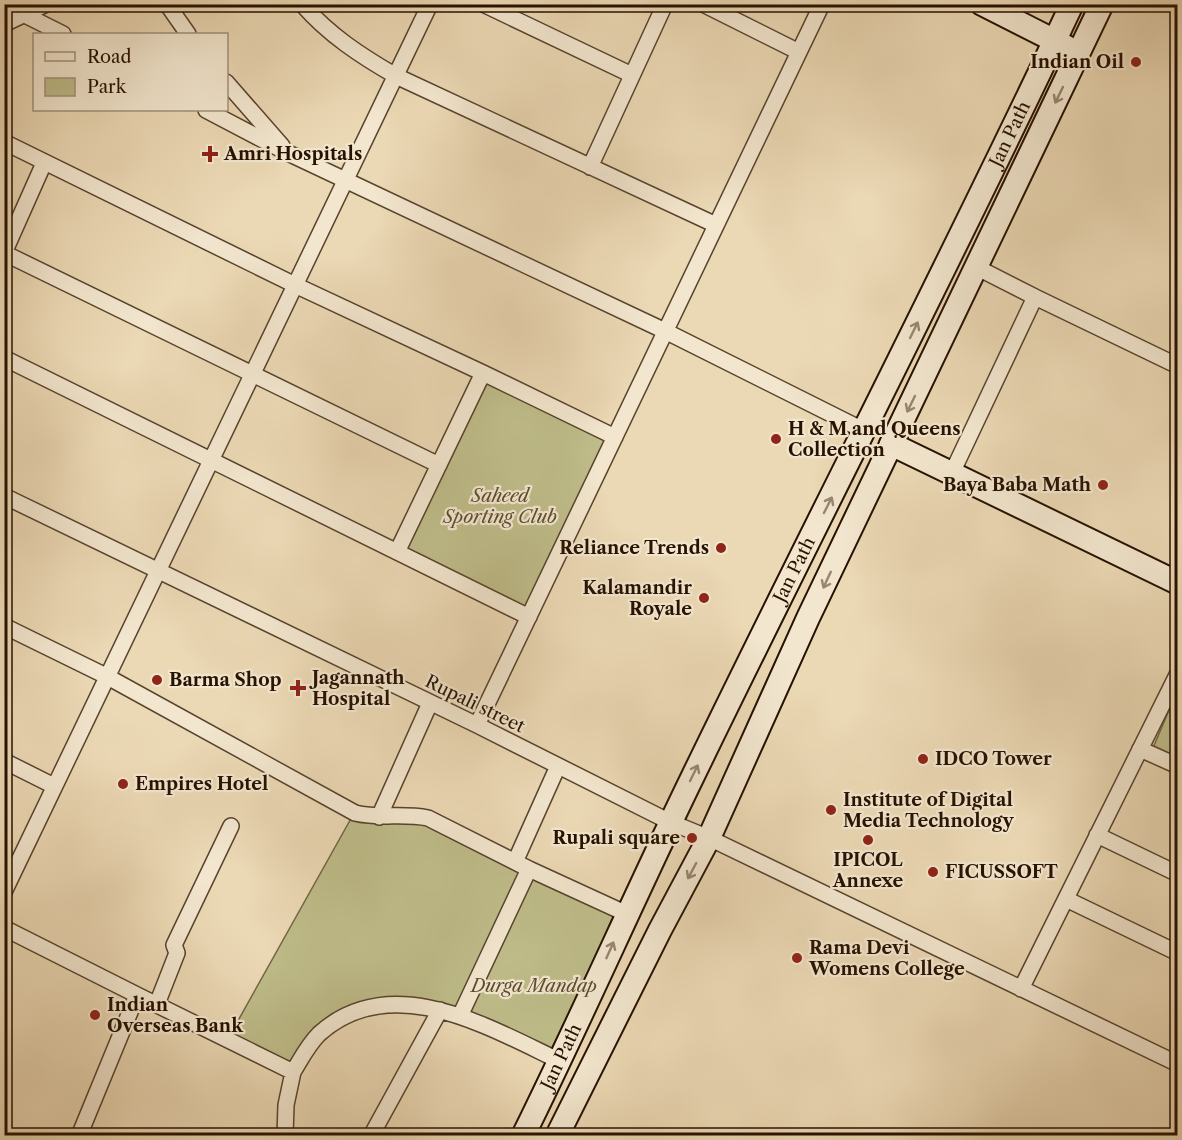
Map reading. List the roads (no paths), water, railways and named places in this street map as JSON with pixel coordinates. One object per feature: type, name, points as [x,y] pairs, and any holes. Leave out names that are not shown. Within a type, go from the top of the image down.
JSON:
[{"type":"main road","points":[[982,4],[1079,53]]},
{"type":"main road","name":"Jan Path","points":[[523,1136],[670,822],[865,431],[1072,4]]},
{"type":"main road","name":"Jan Path","points":[[557,1136],[660,930],[709,838],[808,618],[1102,4]]},
{"type":"main road","points":[[891,444],[1178,583]]},
{"type":"street","points":[[4,24],[46,4]]},
{"type":"street","points":[[167,4],[187,33]]},
{"type":"street","points":[[302,4],[319,24],[354,52],[396,76],[716,225]]},
{"type":"street","points":[[4,892],[430,4]]},
{"type":"street","points":[[483,4],[632,75]]},
{"type":"street","points":[[590,167],[665,4]]},
{"type":"street","points":[[703,4],[800,52]]},
{"type":"street","points":[[477,725],[822,4]]},
{"type":"street","points":[[25,15],[61,33]]},
{"type":"street","points":[[228,84],[288,153]]},
{"type":"street","points":[[208,111],[288,153],[665,331],[865,431]]},
{"type":"street","points":[[4,142],[295,285],[615,437]]},
{"type":"street","points":[[44,163],[4,253],[439,465]]},
{"type":"street","points":[[976,267],[1178,366]]},
{"type":"street","points":[[952,473],[1035,297]]},
{"type":"street","points":[[4,358],[529,617]]},
{"type":"street","points":[[397,552],[483,373]]},
{"type":"street","name":"Rupali street","points":[[4,496],[477,725],[670,822],[709,838],[1178,1064]]},
{"type":"street","points":[[4,626],[106,676],[346,808],[367,816],[412,815],[428,818],[522,866],[627,914]]},
{"type":"street","points":[[1021,988],[1140,749],[1173,693],[1178,673]]},
{"type":"street","points":[[379,817],[430,703]]},
{"type":"street","points":[[1140,749],[1178,766]]},
{"type":"street","points":[[4,761],[54,786]]},
{"type":"street","points":[[460,1016],[522,866],[558,766]]},
{"type":"street","points":[[157,1004],[177,952],[174,945],[231,826]]},
{"type":"street","points":[[1097,835],[1178,874]]},
{"type":"street","points":[[1066,899],[1178,953]]},
{"type":"street","points":[[4,928],[293,1072]]},
{"type":"street","points":[[79,1136],[137,995]]},
{"type":"street","points":[[285,1136],[286,1105],[293,1072],[305,1052],[319,1034],[343,1017],[376,1005],[410,1005],[460,1016],[560,1061]]},
{"type":"street","points":[[371,1136],[440,1010]]},
{"type":"place","name":"Indian Oil","points":[[1136,62]]},
{"type":"place","name":"Amri Hospitals","points":[[210,154]]},
{"type":"place","name":"H & M and Queens Collection","points":[[776,439]]},
{"type":"place","name":"Baya Baba Math","points":[[1103,485]]},
{"type":"place","name":"Reliance Trends","points":[[721,548]]},
{"type":"place","name":"Kalamandir Royale","points":[[704,598]]},
{"type":"place","name":"Barma Shop","points":[[157,680]]},
{"type":"place","name":"Jagannath Hospital","points":[[298,688]]},
{"type":"place","name":"IDCO Tower","points":[[923,759]]},
{"type":"place","name":"Empires Hotel","points":[[123,784]]},
{"type":"place","name":"Institute of Digital Media Technology","points":[[831,810]]},
{"type":"place","name":"Rupali square","points":[[692,838]]},
{"type":"place","name":"IPICOL Annexe","points":[[868,840]]},
{"type":"place","name":"FICUSSOFT","points":[[933,872]]},
{"type":"place","name":"Rama Devi Womens College","points":[[797,958]]},
{"type":"place","name":"Indian Overseas Bank","points":[[95,1015]]},
{"type":"park label","name":"Saheed Sporting Club","points":[[500,506]]},
{"type":"park label","name":"Durga Mandap","points":[[534,986]]}]
